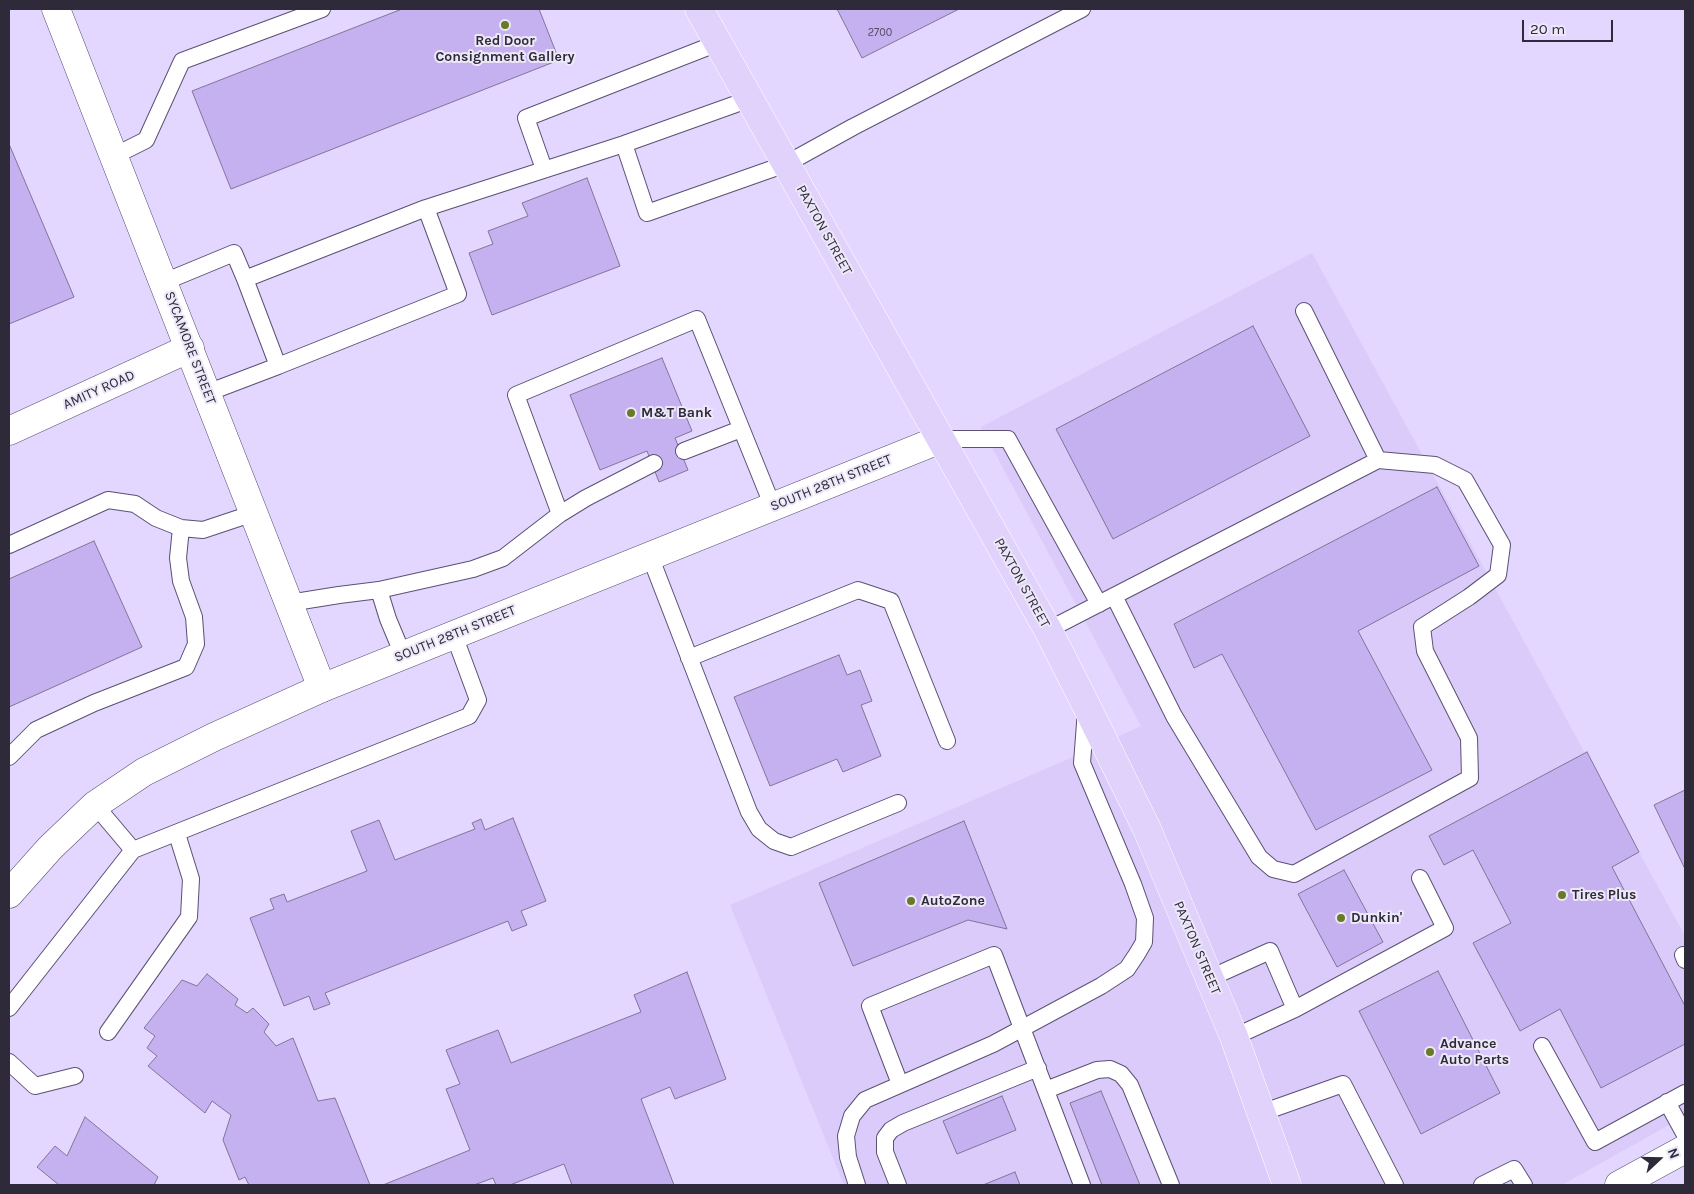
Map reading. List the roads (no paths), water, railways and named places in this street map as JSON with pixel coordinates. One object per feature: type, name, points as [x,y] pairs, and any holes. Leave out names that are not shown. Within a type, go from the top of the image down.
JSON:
[{"type":"main road","name":"SYCAMORE STREET","points":[[56,9],[322,688]]},
{"type":"main road","name":"PAXTON STREET","points":[[699,9],[1048,630],[1086,705],[1148,829],[1234,1037],[1287,1185]]},
{"type":"main road","name":"AMITY ROAD","points":[[9,430],[190,348]]},
{"type":"main road","name":"SOUTH 28TH STREET","points":[[9,894],[50,848],[95,805],[144,772],[214,736],[402,655],[941,439]]},
{"type":"main road","points":[[1619,1185],[1685,1149]]},
{"type":"lane","points":[[114,156],[146,140],[182,61],[322,9]]},
{"type":"lane","points":[[624,144],[647,213],[786,164],[853,127],[1082,9]]},
{"type":"lane","points":[[544,169],[526,118],[718,42]]},
{"type":"lane","points":[[245,279],[426,208],[624,144],[750,98]]},
{"type":"lane","points":[[207,392],[278,366],[458,294],[426,208]]},
{"type":"lane","points":[[164,282],[234,253],[278,366]]},
{"type":"lane","points":[[1304,311],[1378,460]]},
{"type":"lane","points":[[560,514],[516,395],[697,319],[773,507]]},
{"type":"lane","points":[[684,451],[741,429]]},
{"type":"lane","points":[[941,439],[1008,439],[1099,604]]},
{"type":"lane","points":[[1048,630],[1099,604],[1114,596],[1378,460],[1435,465],[1465,480],[1502,545],[1498,575],[1469,597],[1422,627],[1426,651],[1469,738],[1470,778],[1294,874],[1273,869],[1259,857],[1174,716],[1114,596]]},
{"type":"lane","points":[[289,603],[338,594],[379,590],[473,569],[503,558],[560,514],[586,498],[654,463]]},
{"type":"lane","points":[[9,545],[108,500],[135,504],[156,518],[180,528],[203,530],[254,513]]},
{"type":"lane","points":[[9,757],[36,730],[94,703],[186,667],[196,644],[194,616],[181,581],[178,558],[180,528]]},
{"type":"lane","points":[[650,556],[749,812],[760,829],[774,841],[791,847],[898,804]]},
{"type":"lane","points":[[379,590],[402,655]]},
{"type":"lane","points":[[690,658],[858,590],[891,601],[947,741]]},
{"type":"lane","points":[[9,1008],[133,850],[469,716],[478,700],[454,635]]},
{"type":"lane","points":[[857,1185],[848,1158],[846,1136],[852,1116],[865,1100],[993,1044],[1101,986],[1127,969],[1144,942],[1145,918],[1133,884],[1082,763],[1086,705]]},
{"type":"lane","points":[[95,805],[133,850]]},
{"type":"lane","points":[[108,1032],[189,917],[191,879],[177,834]]},
{"type":"lane","points":[[1234,1037],[1295,1009],[1445,928],[1420,878]]},
{"type":"lane","points":[[1210,978],[1270,951],[1295,1009]]},
{"type":"lane","points":[[900,1084],[870,1006],[994,955],[1024,1029],[1082,1185]]},
{"type":"lane","points":[[1542,1046],[1595,1142],[1685,1093]]},
{"type":"lane","points":[[9,1062],[35,1086],[75,1076]]},
{"type":"lane","points":[[898,1185],[885,1152],[885,1138],[891,1130],[903,1123],[1038,1068]]},
{"type":"lane","points":[[1046,1090],[1097,1070],[1110,1069],[1121,1074],[1130,1085],[1171,1185]]},
{"type":"lane","points":[[1261,1113],[1343,1084],[1395,1185]]},
{"type":"lane","points":[[1667,1102],[1685,1135]]},
{"type":"lane","points":[[1482,1185],[1514,1169],[1524,1185]]},
{"type":"place","name":"Red Door Consignment Gallery","points":[[505,25]]},
{"type":"place","name":"M&T Bank","points":[[631,413]]},
{"type":"place","name":"Tires Plus","points":[[1562,895]]},
{"type":"place","name":"AutoZone","points":[[911,901]]},
{"type":"place","name":"Dunkin'","points":[[1341,918]]},
{"type":"place","name":"Advance Auto Parts","points":[[1430,1052]]}]
